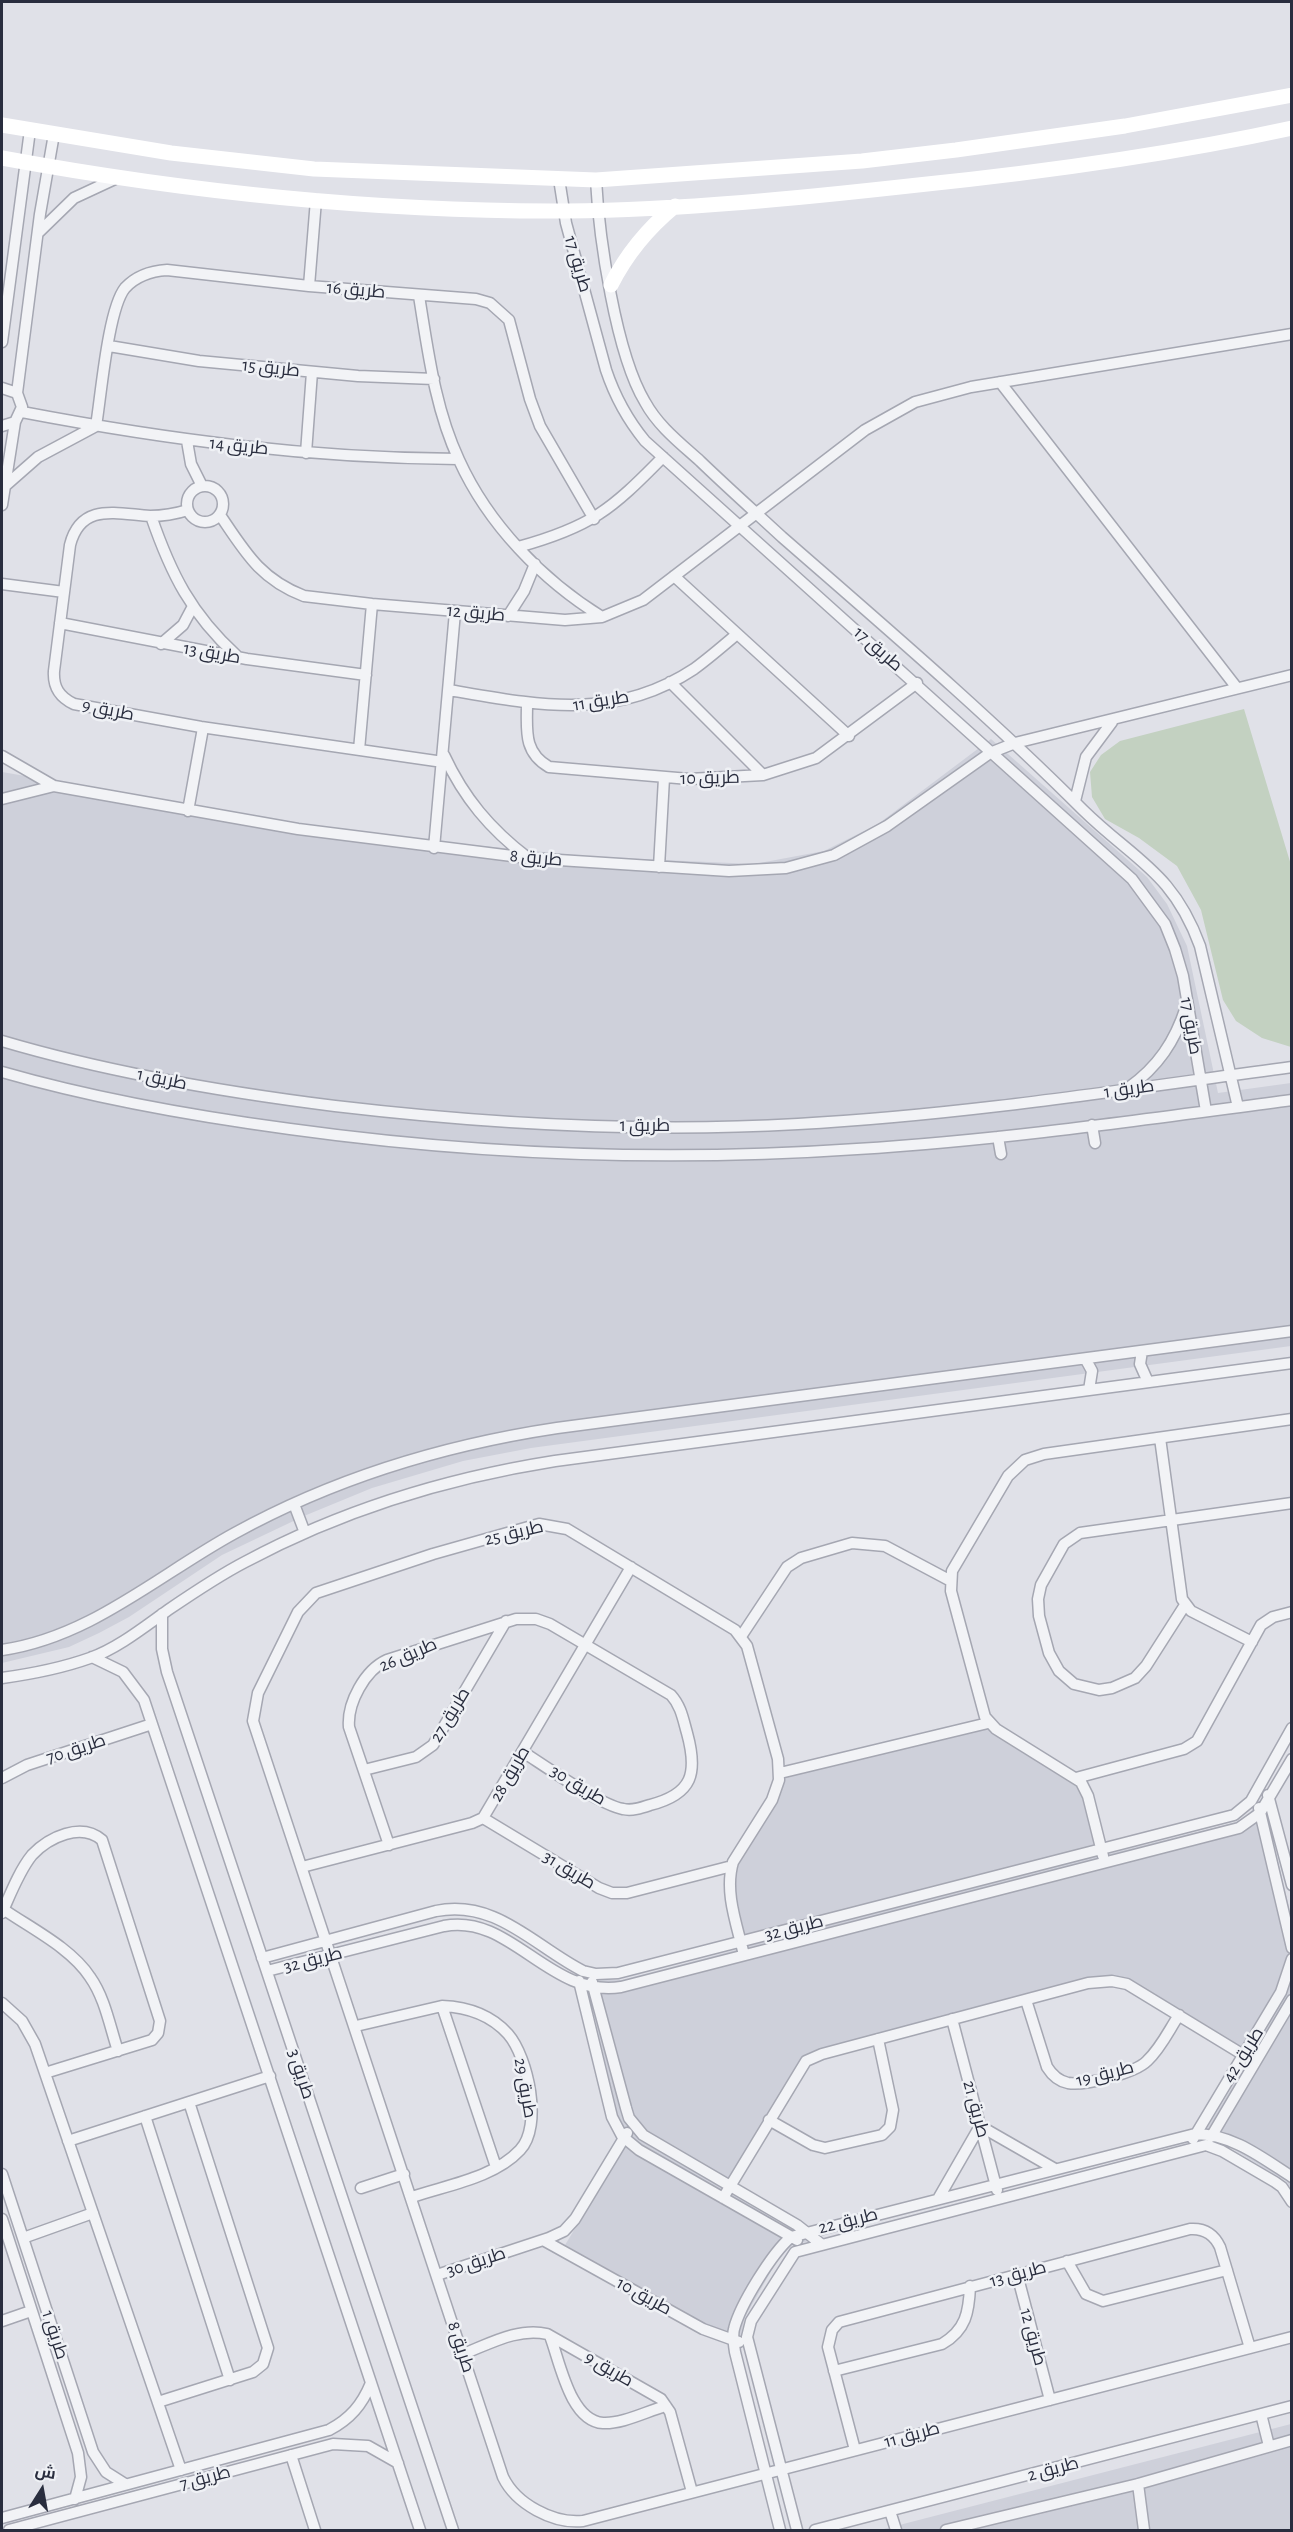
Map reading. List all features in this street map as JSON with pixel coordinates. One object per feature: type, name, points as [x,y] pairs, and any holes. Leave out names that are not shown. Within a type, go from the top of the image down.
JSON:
[{"type":"street","points":[[2,125],[171,153],[314,169],[596,180],[862,160],[956,150],[1125,126],[1292,95]]},
{"type":"street","points":[[2,158],[247,194],[316,200],[564,211],[675,206],[880,189],[1044,170],[1165,152],[1292,128]]},
{"type":"street","points":[[2,342],[30,130]]},
{"type":"street","points":[[2,505],[15,423],[22,412],[22,402],[17,393],[37,233],[54,134]]},
{"type":"street","points":[[37,233],[74,198],[120,177]]},
{"type":"street","name":"طريق 17","points":[[559,179],[564,211],[613,389],[632,425],[663,457],[1132,879],[1150,900],[1165,924],[1175,949],[1206,1111]]},
{"type":"street","name":"طريق 17","points":[[596,180],[598,210],[627,361],[646,404],[660,423],[756,513],[1015,743],[1075,801],[1151,868],[1181,904],[1200,946],[1238,1107]]},
{"type":"street","points":[[309,286],[316,200]]},
{"type":"street","points":[[611,285],[620,267],[644,234],[675,206]]},
{"type":"street","name":"طريق 16","points":[[96,426],[119,297],[134,280],[145,274],[167,270],[309,286],[483,301],[501,310],[509,320],[530,399],[540,426],[594,519]]},
{"type":"street","points":[[419,296],[434,380],[458,459],[484,505],[535,564],[566,593],[602,617]]},
{"type":"street","name":"طريق 12","points":[[220,515],[252,561],[283,588],[304,596],[508,616],[565,620],[602,617],[643,600],[889,415],[943,393],[1292,333]]},
{"type":"street","name":"طريق 15","points":[[109,346],[169,357],[312,372],[434,380]]},
{"type":"street","points":[[306,453],[312,372]]},
{"type":"street","points":[[1000,382],[1237,688]]},
{"type":"street","points":[[2,388],[17,393]]},
{"type":"street","name":"طريق 14","points":[[22,412],[187,441],[306,453],[458,459]]},
{"type":"street","points":[[2,426],[15,423]]},
{"type":"street","points":[[5,486],[38,457],[96,426]]},
{"type":"street","points":[[187,441],[191,464],[202,486]]},
{"type":"street","points":[[518,547],[561,534],[594,519],[621,500],[663,457]]},
{"type":"street","points":[[202,486],[214,488],[222,497],[223,503],[220,515],[205,522],[195,519],[188,510],[188,498],[196,488],[202,486]]},
{"type":"street","name":"طريق 9","points":[[188,510],[151,516],[105,513],[89,517],[82,522],[70,544],[54,680],[60,695],[66,700],[203,728],[359,750],[443,758]]},
{"type":"street","points":[[151,516],[172,573],[192,608],[237,657]]},
{"type":"street","points":[[508,616],[524,591],[535,564]]},
{"type":"street","points":[[674,576],[849,736]]},
{"type":"street","points":[[2,584],[64,592]]},
{"type":"street","points":[[359,750],[372,604]]},
{"type":"street","points":[[161,644],[183,625],[192,608]]},
{"type":"street","points":[[434,848],[455,612]]},
{"type":"street","name":"طريق 13","points":[[60,623],[237,657],[366,675]]},
{"type":"street","name":"طريق 11","points":[[449,690],[527,704],[599,705],[646,693],[670,682],[694,669],[737,634]]},
{"type":"street","name":"طريق 8","points":[[2,756],[54,786],[188,811],[434,848],[528,858],[659,867],[729,871],[769,869],[810,863],[834,855],[887,826],[990,753],[1015,743],[1113,721],[1292,675]]},
{"type":"street","points":[[670,682],[764,775]]},
{"type":"street","name":"طريق 10","points":[[527,704],[527,740],[531,752],[538,761],[549,767],[714,780],[764,775],[816,758],[917,684]]},
{"type":"street","points":[[1075,801],[1086,757],[1113,721]]},
{"type":"street","points":[[188,811],[203,728]]},
{"type":"street","points":[[443,758],[460,787],[487,823],[528,858]]},
{"type":"street","points":[[659,867],[664,777]]},
{"type":"street","name":"طريق 8","points":[[2,800],[54,786]]},
{"type":"street","points":[[1125,1090],[1143,1077],[1164,1053],[1180,1025],[1187,1004]]},
{"type":"street","name":"طريق 1","points":[[2,1041],[167,1081],[246,1094],[430,1116],[535,1124],[717,1126],[795,1124],[926,1114],[1292,1067]]},
{"type":"street","name":"طريق 1","points":[[2,1072],[58,1087],[205,1117],[349,1137],[477,1150],[606,1155],[785,1153],[998,1137],[1292,1100]]},
{"type":"street","points":[[1092,1125],[1095,1143]]},
{"type":"street","points":[[998,1137],[1001,1154]]},
{"type":"street","points":[[2,1650],[33,1644],[88,1623],[207,1548],[294,1504],[398,1464],[468,1444],[530,1432],[1292,1331]]},
{"type":"street","points":[[1142,1351],[1140,1364],[1148,1382]]},
{"type":"street","points":[[1086,1360],[1092,1371],[1089,1390]]},
{"type":"street","points":[[2,1678],[92,1658],[217,1578],[305,1533],[416,1491],[531,1465],[1292,1363]]},
{"type":"street","points":[[1105,1862],[1088,1796],[1076,1778],[988,1723],[981,1709],[949,1580],[1008,1476],[1018,1464],[1037,1455],[1292,1419]]},
{"type":"street","points":[[1160,1438],[1185,1605],[1191,1611],[1251,1642]]},
{"type":"street","points":[[1185,1605],[1146,1666],[1135,1678],[1124,1685],[1099,1690],[1074,1684],[1059,1671],[1049,1653],[1038,1608],[1041,1585],[1064,1544],[1072,1537],[1088,1531],[1292,1503]]},
{"type":"street","points":[[294,1504],[305,1533]]},
{"type":"street","name":"طريق 25","points":[[332,1955],[255,1730],[253,1712],[258,1693],[293,1622],[310,1598],[364,1576],[540,1524],[559,1525],[741,1635]]},
{"type":"street","points":[[744,1955],[730,1893],[732,1866],[772,1800],[780,1773],[741,1635],[787,1567],[801,1558],[852,1543],[885,1546],[949,1580]]},
{"type":"street","name":"طريق 28","points":[[302,1867],[472,1823],[483,1818],[631,1567]]},
{"type":"street","points":[[1076,1778],[1184,1749],[1197,1741],[1251,1642],[1267,1621],[1292,1612]]},
{"type":"street","name":"طريق 3","points":[[162,1614],[162,1649],[167,1672],[453,2530]]},
{"type":"street","name":"طريق 26","points":[[389,1845],[348,1721],[370,1672],[387,1660],[506,1621],[526,1618],[543,1621],[586,1644]]},
{"type":"street","name":"طريق 27","points":[[363,1770],[416,1757],[433,1746],[506,1621]]},
{"type":"street","name":"طريق 30","points":[[523,1752],[604,1801],[623,1809],[664,1802],[674,1797],[687,1783],[693,1760],[676,1701],[665,1691],[586,1644]]},
{"type":"street","name":"طريق 3","points":[[92,1658],[114,1665],[132,1680],[144,1700],[420,2530]]},
{"type":"street","points":[[780,1773],[988,1723]]},
{"type":"street","name":"طريق 70","points":[[2,1778],[27,1765],[152,1724]]},
{"type":"street","name":"طريق 32","points":[[262,1958],[436,1911],[474,1910],[498,1918],[575,1967],[590,1972],[618,1973],[1234,1815],[1246,1807],[1256,1793],[1292,1728]]},
{"type":"street","name":"طريق 32","points":[[267,1971],[444,1926],[467,1924],[490,1931],[580,1985],[594,1988],[621,1987],[1239,1828],[1260,1813],[1292,1759]]},
{"type":"street","points":[[1264,1778],[1292,1885]]},
{"type":"street","points":[[1256,1793],[1292,1948]]},
{"type":"street","name":"طريق 31","points":[[483,1818],[599,1888],[612,1893],[627,1893],[732,1866]]},
{"type":"street","points":[[45,2073],[118,2051],[152,2040],[158,2033],[160,2021],[102,1840],[87,1830],[78,1830],[45,1845],[28,1862],[2,1911],[69,1955],[91,1977],[118,2051]]},
{"type":"street","name":"طريق 8","points":[[332,1955],[503,2477],[512,2492],[534,2508]]},
{"type":"street","name":"طريق 42","points":[[1189,2149],[1195,2134],[1281,1992],[1291,1962]]},
{"type":"street","points":[[575,1967],[612,2117],[624,2139],[639,2150],[809,2247]]},
{"type":"street","points":[[590,1972],[633,2124],[643,2135],[807,2232],[821,2244]]},
{"type":"street","points":[[723,2198],[806,2061],[878,2039],[1096,1981],[1112,1981],[1142,1991],[1255,2062]]},
{"type":"street","name":"طريق 19","points":[[1026,2000],[1047,2067],[1052,2075],[1069,2083],[1114,2075],[1142,2065],[1158,2048],[1179,2014]]},
{"type":"street","name":"طريق 42","points":[[1206,2145],[1292,2000]]},
{"type":"street","points":[[2,2003],[12,2010],[29,2031],[181,2470]]},
{"type":"street","points":[[442,2006],[496,2167]]},
{"type":"street","name":"طريق 29","points":[[356,2026],[442,2006],[469,2010],[496,2023],[509,2035],[518,2050],[529,2089],[532,2123],[530,2134],[520,2150],[496,2167],[411,2197]]},
{"type":"street","name":"طريق 21","points":[[952,2019],[999,2198]]},
{"type":"street","points":[[769,2120],[813,2145],[825,2148],[882,2135],[890,2127],[894,2110],[878,2039]]},
{"type":"street","points":[[68,2140],[270,2076]]},
{"type":"street","points":[[158,2402],[259,2369],[267,2356],[268,2348],[189,2102]]},
{"type":"street","points":[[145,2116],[230,2380]]},
{"type":"street","name":"طريق 30","points":[[437,2275],[564,2231],[575,2219],[633,2124]]},
{"type":"street","points":[[938,2199],[980,2126],[1055,2169]]},
{"type":"street","name":"طريق 22","points":[[791,2237],[1195,2134],[1213,2134]]},
{"type":"street","points":[[1213,2134],[1232,2140],[1292,2177]]},
{"type":"street","points":[[1206,2145],[1222,2151],[1275,2182],[1282,2187],[1292,2202]]},
{"type":"street","name":"طريق 22","points":[[797,2530],[748,2343],[751,2321],[786,2262],[795,2252],[1206,2145]]},
{"type":"street","name":"طريق 1","points":[[2,2174],[93,2452],[106,2472],[125,2484]]},
{"type":"street","points":[[361,2188],[404,2174]]},
{"type":"street","points":[[23,2238],[93,2213]]},
{"type":"street","name":"طريق 1","points":[[2,2219],[78,2453],[81,2477],[75,2499]]},
{"type":"street","name":"طريق 13","points":[[855,2450],[828,2339],[839,2322],[970,2286],[1197,2229],[1209,2233],[1218,2243],[1250,2348]]},
{"type":"street","points":[[780,2530],[733,2341],[739,2316],[776,2252],[791,2237]]},
{"type":"street","name":"طريق 10","points":[[543,2240],[703,2329],[733,2341],[748,2343]]},
{"type":"street","points":[[1067,2261],[1086,2294],[1103,2301],[1227,2270]]},
{"type":"street","name":"طريق 12","points":[[1017,2274],[1050,2400]]},
{"type":"street","points":[[834,2371],[942,2343],[952,2338],[966,2321],[970,2286]]},
{"type":"street","points":[[2,2321],[31,2311]]},
{"type":"street","name":"طريق 9","points":[[463,2354],[527,2331],[550,2336],[654,2394],[666,2406]]},
{"type":"street","points":[[550,2336],[574,2403],[581,2413],[591,2420],[603,2423],[616,2421],[666,2406],[693,2492]]},
{"type":"street","name":"طريق 11","points":[[534,2508],[559,2520],[571,2522],[1292,2337]]},
{"type":"street","name":"طريق 7","points":[[2,2518],[329,2430],[344,2422],[356,2411],[371,2383]]},
{"type":"street","name":"طريق 2","points":[[815,2530],[1292,2406]]},
{"type":"street","points":[[1261,2414],[1269,2446]]},
{"type":"street","name":"طريق 2","points":[[946,2530],[1138,2484],[1292,2440]]},
{"type":"street","name":"طريق 7","points":[[9,2530],[333,2444],[351,2443],[376,2449],[398,2463]]},
{"type":"street","points":[[291,2455],[315,2530]]},
{"type":"street","points":[[1138,2484],[1144,2530]]},
{"type":"street","points":[[891,2511],[896,2530]]},
{"type":"shaded area","points":[[991,739],[1147,877],[1167,904],[1187,946],[1218,1093],[1291,1083],[1291,1346],[531,1448],[463,1461],[372,1488],[304,1516],[222,1555],[129,1617],[99,1633],[69,1647],[2,1663],[2,772],[362,834],[594,857],[754,864],[824,851],[878,824]]},
{"type":"shaded area","points":[[988,1729],[1072,1778],[1083,1790],[1100,1856],[1236,1822],[1246,1817],[1263,1798],[1291,1916],[1291,2188],[1286,2181],[1231,2148],[1217,2141],[1201,2138],[1251,2056],[1112,1977],[802,2058],[724,2189],[809,2241],[791,2246],[778,2259],[745,2317],[740,2338],[715,2330],[565,2245],[631,2137],[617,2114],[586,1980],[622,1980],[747,1947],[734,1884],[737,1862],[775,1803],[784,1777]]},
{"type":"shaded area","points":[[1291,2424],[1291,2530],[880,2530]]},
{"type":"green space","points":[[1244,709],[1291,865],[1291,1047],[1262,1038],[1236,1021],[1223,1000],[1201,910],[1177,866],[1139,838],[1105,819],[1092,797],[1090,772],[1101,755],[1120,741]]}]
